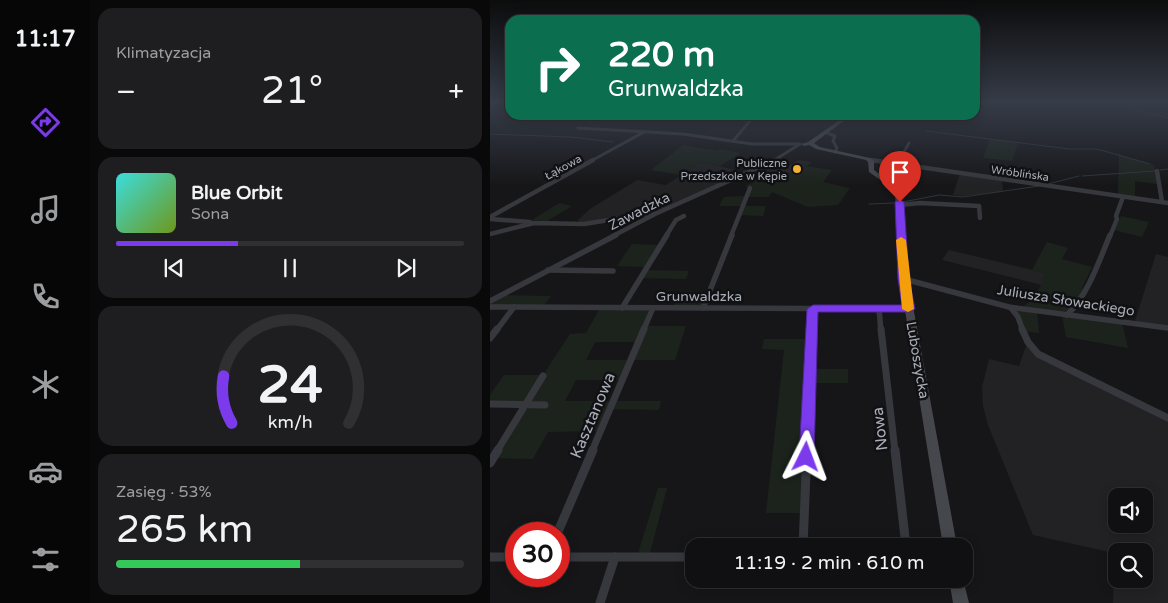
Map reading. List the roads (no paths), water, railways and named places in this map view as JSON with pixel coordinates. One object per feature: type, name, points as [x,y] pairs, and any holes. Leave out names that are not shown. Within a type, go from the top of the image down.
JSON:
[{"type":"street","points":[[613,130],[752,144],[807,143],[816,148],[870,160]]},
{"type":"street","points":[[733,141],[742,130]]},
{"type":"street","points":[[807,143],[828,130]]},
{"type":"street","name":"Łąkowa","points":[[490,218],[644,132]]},
{"type":"street","points":[[825,132],[835,136],[833,141],[836,148],[835,152]]},
{"type":"street","name":"Zawadzka","points":[[490,300],[662,211],[772,162],[807,143]]},
{"type":"street","points":[[898,163],[909,143]]},
{"type":"street","name":"Wróblińska","points":[[870,160],[1168,203]]},
{"type":"street","name":"Luboszycka","points":[[870,160],[871,171],[896,189],[900,205],[904,279],[949,538]]},
{"type":"street","points":[[1157,170],[1162,202]]},
{"type":"street","points":[[703,308],[750,188]]},
{"type":"street","points":[[1067,315],[1071,313],[1084,292],[1117,219],[1116,216],[1124,196]]},
{"type":"street","points":[[900,205],[920,203],[979,206],[980,218]]},
{"type":"street","points":[[490,218],[534,223],[584,224],[662,211]]},
{"type":"street","points":[[622,308],[676,220],[684,216]]},
{"type":"street","points":[[490,234],[534,223]]},
{"type":"street","points":[[548,270],[613,271]]},
{"type":"street","name":"Juliusza Słowackiego","points":[[904,279],[1009,307],[1168,328]]},
{"type":"street","name":"Grunwaldzka","points":[[490,307],[909,309]]},
{"type":"street","points":[[490,338],[514,307]]},
{"type":"street","points":[[1009,307],[1015,313],[1027,343],[1038,354],[1168,418]]},
{"type":"street","name":"Kasztanowa","points":[[562,522],[653,308]]},
{"type":"street","points":[[802,538],[813,309]]},
{"type":"street","name":"Nowa","points":[[879,309],[905,538]]},
{"type":"street","points":[[490,463],[542,376]]},
{"type":"street","points":[[490,404],[545,405]]},
{"type":"street","points":[[490,557],[505,557]]},
{"type":"street","points":[[570,557],[685,558]]},
{"type":"street","points":[[600,603],[615,557]]},
{"type":"street","points":[[958,588],[960,603]]},
{"type":"waterway","points":[[926,131],[1069,149],[1097,149],[1150,164]]},
{"type":"waterway","points":[[490,134],[571,137],[613,142]]},
{"type":"waterway","points":[[1160,170],[1168,169]]},
{"type":"waterway","points":[[1082,176],[1155,171]]},
{"type":"waterway","points":[[1048,184],[1079,176]]},
{"type":"waterway","points":[[903,202],[939,195],[963,197],[1039,186]]},
{"type":"waterway","points":[[869,204],[894,203]]},
{"type":"place","name":"Publiczne Przedszkole w Kępie","points":[[797,169]]}]
